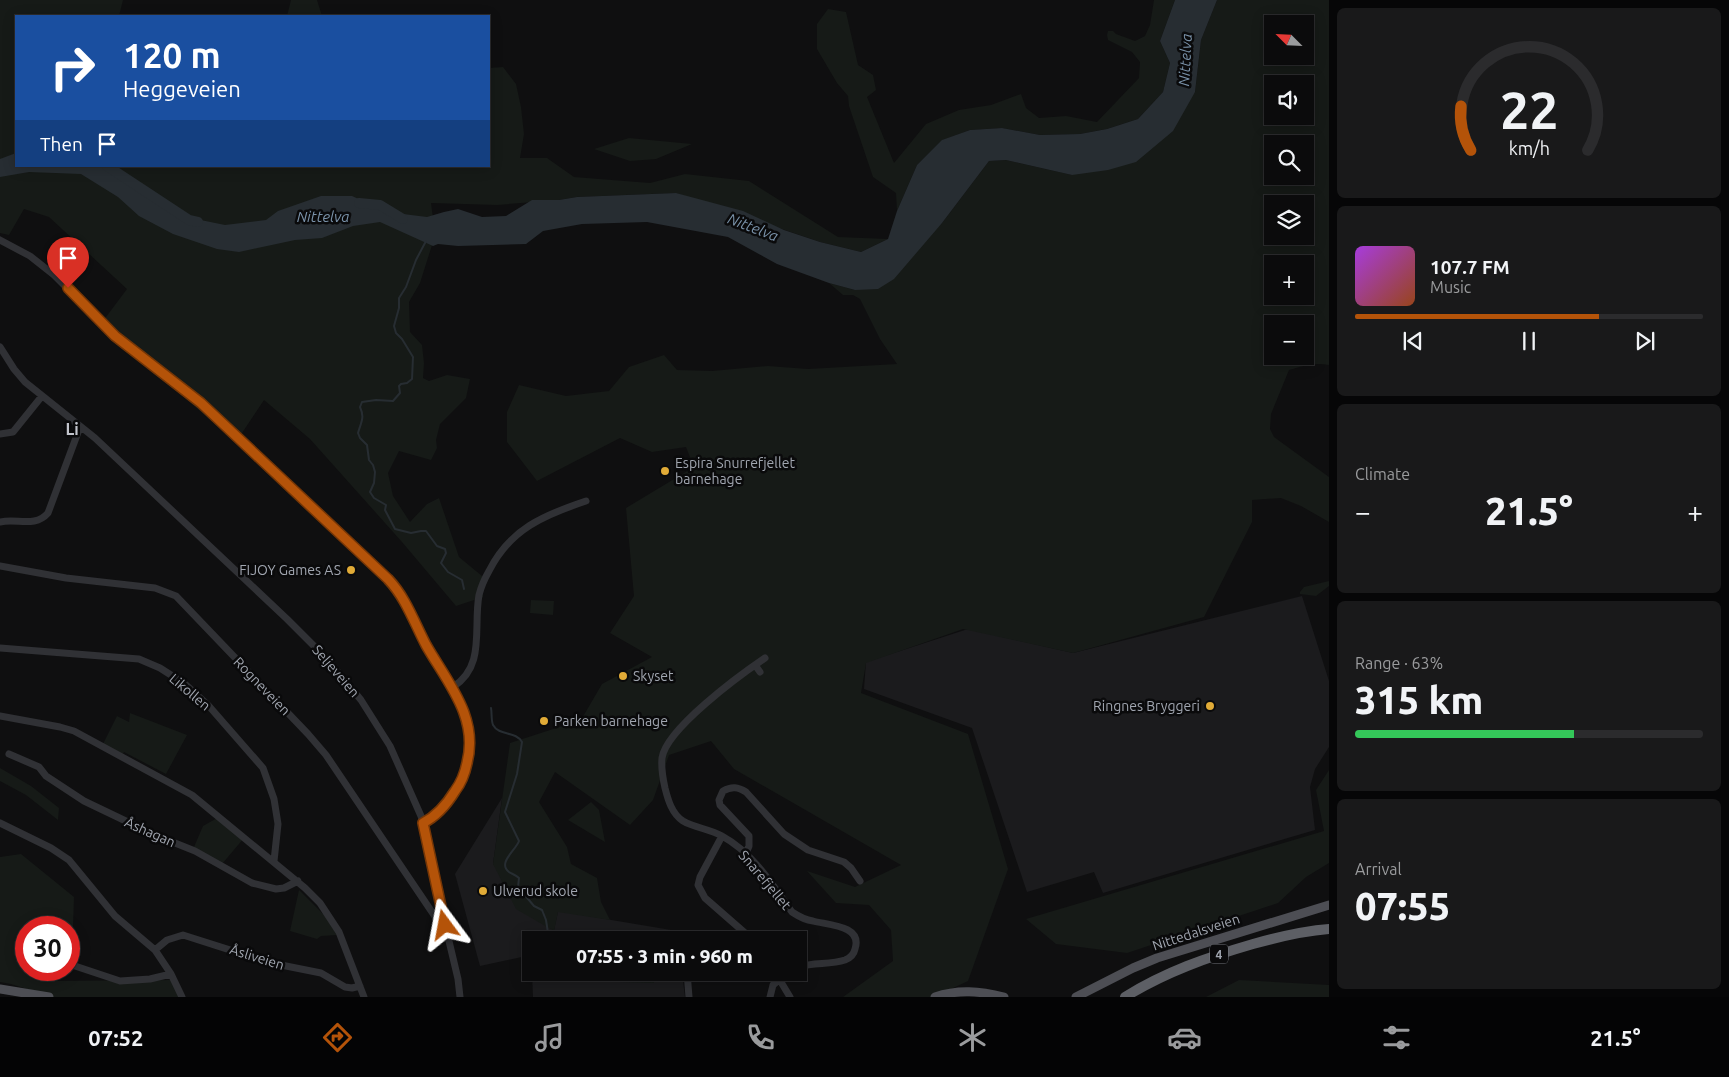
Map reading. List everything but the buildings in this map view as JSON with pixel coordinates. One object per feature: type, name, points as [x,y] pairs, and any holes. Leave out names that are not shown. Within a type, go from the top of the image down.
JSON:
[{"type":"highway","name":"4","points":[[1125,997],[1160,977],[1197,961],[1287,935],[1329,929]]},
{"type":"main road","name":"Nittedalsveien","points":[[1076,997],[1157,958],[1329,905]]},
{"type":"main road","points":[[0,990],[49,997]]},
{"type":"main road","points":[[935,997],[968,991],[1004,997]]},
{"type":"street","points":[[0,240],[30,256],[54,275],[115,336],[196,399],[388,579],[406,602],[441,670],[453,687],[470,727],[469,758],[464,776],[455,792],[436,814],[423,823]]},
{"type":"street","name":"Seljeveien","points":[[1,352],[19,376],[95,438],[337,670],[367,708],[390,746],[423,823],[458,979],[460,997]]},
{"type":"street","points":[[0,434],[13,432],[42,396]]},
{"type":"street","points":[[0,522],[10,520],[34,522],[43,518],[48,513],[80,427]]},
{"type":"street","points":[[453,687],[466,677],[472,667],[480,591],[485,577],[499,554],[513,537],[537,520],[557,510],[586,501]]},
{"type":"street","name":"Rogneveien","points":[[0,566],[66,578],[155,588],[176,596],[326,755],[438,921],[445,925]]},
{"type":"street","name":"Likollen","points":[[0,648],[139,660],[160,668],[185,684],[213,711],[263,768],[274,798],[278,824],[274,861]]},
{"type":"street","name":"Snarefjellet","points":[[765,658],[687,720],[671,738],[662,757],[662,779],[667,798],[674,812],[683,821],[722,836],[746,853],[792,912],[799,917],[847,929],[854,936],[856,947],[849,957],[807,965]]},
{"type":"street","points":[[755,665],[760,672]]},
{"type":"street","points":[[0,716],[60,727],[81,735],[182,788],[274,861],[320,903],[334,922],[364,997]]},
{"type":"street","name":"Åshagan","points":[[9,754],[39,767],[46,776],[84,801],[155,835],[195,851],[252,883],[276,889],[284,888],[298,881]]},
{"type":"street","points":[[746,853],[749,846],[749,836],[720,805],[723,790],[729,787],[746,792],[784,834],[808,850],[844,862],[860,881]]},
{"type":"street","points":[[0,823],[64,856],[115,916],[155,950],[171,974],[182,997]]},
{"type":"street","points":[[722,836],[699,879],[698,885],[705,898],[743,931]]},
{"type":"street","name":"Åsliveien","points":[[155,950],[167,940],[183,935],[271,963],[321,973],[345,987],[360,986]]},
{"type":"street","points":[[80,968],[120,981],[150,979],[171,974]]},
{"type":"street","points":[[688,981],[689,997]]},
{"type":"street","points":[[770,997],[775,981]]},
{"type":"street","points":[[780,981],[790,997]]},
{"type":"shaded area","points":[[0,0],[123,0],[119,15],[15,15],[15,167],[490,167],[490,68],[503,67],[516,84],[521,107],[524,134],[520,158],[547,158],[574,177],[650,183],[685,174],[749,181],[838,237],[888,239],[861,252],[820,242],[676,193],[577,197],[497,205],[431,203],[434,226],[433,242],[420,283],[409,302],[410,332],[422,345],[423,378],[429,381],[447,375],[470,379],[466,398],[440,424],[436,440],[437,448],[431,460],[399,451],[388,473],[393,496],[410,522],[427,504],[439,498],[459,557],[482,576],[483,597],[456,606],[310,439],[264,400],[236,442],[100,325],[127,289],[49,217],[24,209],[9,235],[0,233]]},
{"type":"shaded area","points":[[291,0],[317,0],[322,15],[287,15]]},
{"type":"shaded area","points":[[1154,0],[1175,0],[1160,41],[1170,63],[1163,92],[1138,119],[1107,129],[1080,134],[1040,135],[1002,128],[970,130],[943,140],[917,165],[897,211],[896,193],[873,177],[849,106],[848,96],[837,83],[817,49],[817,24],[828,9],[846,12],[858,65],[873,75],[876,90],[867,97],[894,163],[926,124],[959,110],[991,105],[1021,94],[1026,108],[1039,118],[1066,116],[1097,122],[1139,78],[1140,62],[1132,52],[1108,40],[1108,31],[1113,31],[1135,41],[1145,36],[1150,25]]},
{"type":"shaded area","points":[[1217,0],[1329,0],[1329,365],[1314,364],[1314,315],[1264,315],[1264,365],[1308,365],[1289,370],[1271,414],[1270,429],[1274,437],[1329,477],[1329,522],[1301,506],[1281,498],[1252,500],[1252,522],[1204,617],[1073,653],[963,629],[866,663],[861,693],[968,734],[1008,869],[968,981],[934,997],[843,997],[893,961],[891,930],[869,905],[836,903],[807,871],[855,887],[901,865],[734,769],[711,741],[669,755],[653,800],[630,825],[555,772],[539,802],[567,847],[571,864],[597,878],[601,902],[610,920],[558,912],[554,931],[516,909],[493,864],[510,743],[581,720],[602,684],[652,657],[610,633],[634,596],[626,508],[694,467],[686,447],[652,452],[620,438],[537,481],[507,442],[507,412],[519,385],[566,396],[609,391],[629,367],[664,355],[677,370],[712,371],[768,366],[808,369],[897,364],[880,339],[860,299],[853,295],[843,295],[829,283],[855,290],[942,223],[989,161],[1006,160],[1072,175],[1195,92],[1201,40]]},
{"type":"shaded area","points":[[629,138],[692,144],[656,159],[630,161],[594,149]]},
{"type":"shaded area","points":[[1329,581],[1329,586],[1316,596],[1300,594],[1304,587]]},
{"type":"shaded area","points":[[1302,596],[1329,681],[1329,747],[1315,769],[1310,787],[1315,830],[1103,893],[1094,872],[1027,892],[972,728],[864,689],[866,662],[968,629],[1073,653]]},
{"type":"shaded area","points":[[531,600],[554,601],[553,615],[530,613]]},
{"type":"shaded area","points":[[130,713],[187,735],[166,774],[124,752],[123,754],[103,744],[117,716],[129,722]]},
{"type":"shaded area","points":[[0,768],[31,786],[59,808],[58,820],[26,795],[0,781]]},
{"type":"shaded area","points":[[1329,770],[1329,863],[1306,877],[1278,903],[1127,953],[1056,944],[1026,919],[1324,831],[1316,790]]},
{"type":"shaded area","name":"Ulverud skole","points":[[502,798],[493,864],[554,930],[558,911],[677,931],[522,931],[522,957],[480,966],[455,874]]},
{"type":"shaded area","points":[[591,802],[599,810],[605,842],[568,820]]},
{"type":"shaded area","points":[[219,817],[244,838],[222,864],[194,847],[203,826]]},
{"type":"shaded area","points":[[21,854],[74,897],[73,916],[15,916],[15,981],[171,980],[182,997],[53,997],[0,982],[0,857]]},
{"type":"shaded area","points":[[299,890],[326,917],[337,935],[321,936],[317,939],[290,931]]},
{"type":"shaded area","points":[[1239,980],[1329,985],[1329,997],[1206,997]]},
{"type":"shaded area","points":[[532,981],[683,981],[685,997],[533,997]]},
{"type":"shaded area","points":[[654,981],[654,983],[619,982]]},
{"type":"water","points":[[1175,0],[1217,0],[1201,40],[1195,92],[1173,131],[1136,162],[1108,170],[1072,175],[1006,160],[989,161],[942,223],[894,279],[878,289],[855,290],[829,283],[777,264],[728,237],[647,222],[582,224],[543,231],[526,244],[458,246],[438,244],[433,246],[380,222],[353,226],[322,238],[295,240],[239,252],[217,249],[173,234],[139,216],[118,197],[81,174],[29,172],[0,177],[0,159],[15,153],[15,167],[114,167],[117,174],[181,216],[225,225],[266,220],[278,211],[321,196],[352,196],[387,212],[427,217],[458,209],[482,217],[506,216],[532,200],[676,193],[743,211],[784,230],[820,242],[861,252],[888,239],[897,211],[917,165],[942,140],[970,130],[1002,128],[1040,135],[1080,134],[1107,129],[1138,119],[1163,92],[1170,63],[1160,41]]},
{"type":"waterway","name":"Nittelva","points":[[109,167],[189,220],[198,222]]},
{"type":"waterway","name":"Nittelva","points":[[359,203],[380,205],[403,219]]},
{"type":"waterway","points":[[426,241],[416,260],[406,287],[399,298],[399,308],[394,326],[396,333],[413,357],[412,379],[399,386],[400,393],[393,401],[376,400],[362,402],[360,407],[362,420],[358,433],[367,445],[369,460],[375,472],[374,483],[370,492],[374,498],[386,505],[385,510],[395,529],[411,533],[426,531],[437,546],[445,549],[446,553],[441,563],[448,572],[462,580],[464,589]]},
{"type":"waterway","points":[[491,708],[493,725],[499,731],[516,736],[522,742],[517,774],[505,812],[519,841],[508,856],[505,865],[509,872],[519,878],[518,887],[534,906],[542,910],[548,931]]},
{"type":"place","name":"Espira Snurrefjellet barnehage","points":[[665,471]]},
{"type":"place","name":"FIJOY Games AS","points":[[351,570]]},
{"type":"place","name":"Skyset","points":[[623,676]]},
{"type":"place","name":"Ringnes Bryggeri","points":[[1210,706]]},
{"type":"place","name":"Parken barnehage","points":[[544,721]]},
{"type":"place","name":"Ulverud skole","points":[[483,891]]},
{"type":"district","name":"Li","points":[[72,429]]},
{"type":"route","points":[[68,288],[115,336],[201,403],[388,579],[406,602],[422,637],[445,678],[458,695],[470,727],[470,752],[464,776],[455,792],[440,810],[423,823],[445,925]]}]
